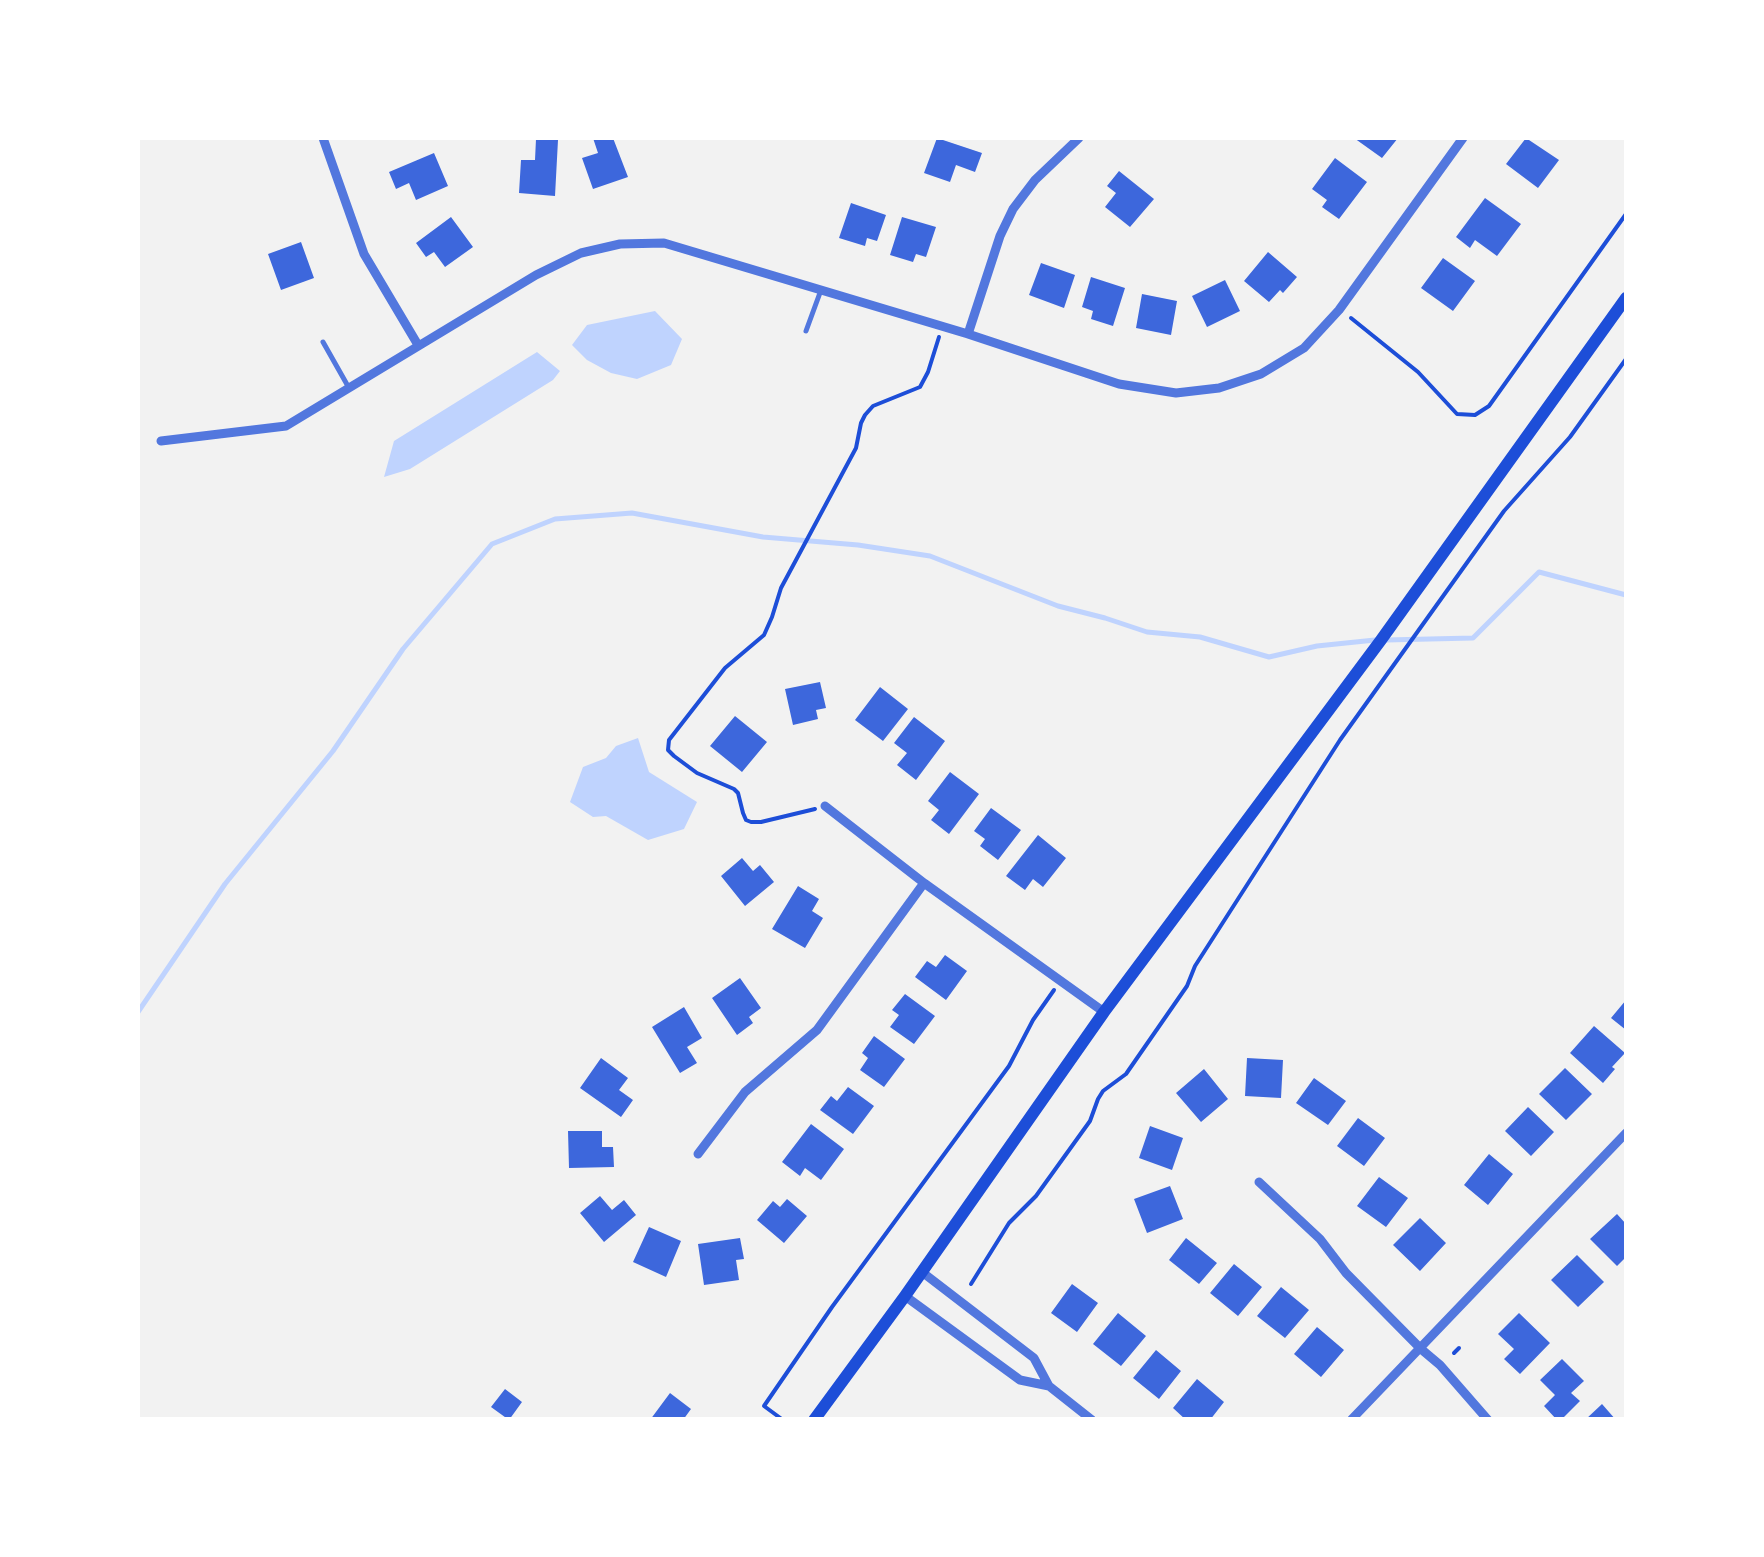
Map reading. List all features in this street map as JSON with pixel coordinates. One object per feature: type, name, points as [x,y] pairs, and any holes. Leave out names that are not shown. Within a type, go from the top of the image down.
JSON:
[{"type":"main road","points":[[814,1420],[1104,1012],[1381,640],[1626,298]]},
{"type":"street","points":[[338,138],[324,140],[364,254],[418,345]]},
{"type":"street","points":[[968,334],[1000,236],[1013,209],[1035,180],[1080,138]]},
{"type":"street","points":[[161,441],[286,426],[536,275],[581,254],[620,244],[664,243],[968,334],[1119,384],[1176,393],[1220,388],[1261,374],[1304,348],[1339,310],[1463,138]]},
{"type":"street","points":[[825,806],[924,883],[1104,1012]]},
{"type":"street","points":[[698,1154],[745,1092],[817,1030],[924,883]]},
{"type":"street","points":[[1351,1420],[1626,1133]]},
{"type":"street","points":[[1260,1182],[1320,1239],[1346,1272],[1440,1365],[1488,1420]]},
{"type":"street","points":[[922,1272],[1034,1358],[1049,1386],[1092,1420]]},
{"type":"street","points":[[905,1296],[1020,1380],[1049,1386]]},
{"type":"lane","points":[[806,331],[821,290]]},
{"type":"lane","points":[[323,342],[348,388]]},
{"type":"path","points":[[1339,310],[1418,372],[1457,414],[1475,416],[1489,406],[1626,214]]},
{"type":"path","points":[[825,806],[762,822],[746,820],[741,798],[734,789],[697,773],[668,750],[669,740],[725,668],[764,635],[781,588],[856,448],[860,423],[873,406],[920,388],[942,327]]},
{"type":"path","points":[[971,1284],[1009,1223],[1036,1196],[1090,1121],[1098,1099],[1126,1074],[1187,986],[1340,740],[1504,511],[1570,437],[1626,359]]},
{"type":"path","points":[[782,1420],[764,1406],[832,1306],[1009,1066],[1052,994]]},
{"type":"path","points":[[1454,1354],[1460,1348]]},
{"type":"water","points":[[655,311],[682,339],[671,365],[637,379],[611,373],[587,360],[572,345],[587,325]]},
{"type":"water","points":[[537,352],[560,371],[553,380],[410,469],[384,477],[394,441]]},
{"type":"water","points":[[638,738],[649,772],[697,802],[684,829],[648,840],[606,816],[593,817],[570,802],[583,767],[606,758],[616,746]]},
{"type":"building","points":[[593,138],[613,138],[628,177],[593,189],[582,158],[598,153]]},
{"type":"building","points":[[937,138],[982,153],[975,172],[956,165],[950,182],[924,173]]},
{"type":"building","points":[[1354,138],[1398,138],[1382,158]]},
{"type":"building","points":[[1526,138],[1559,160],[1538,188],[1506,164]]},
{"type":"building","points":[[536,139],[558,140],[555,196],[519,193],[521,160],[535,160]]},
{"type":"building","points":[[434,153],[448,186],[416,200],[409,183],[396,189],[389,172]]},
{"type":"building","points":[[1335,158],[1367,182],[1339,219],[1322,207],[1327,200],[1312,189]]},
{"type":"building","points":[[1119,171],[1154,199],[1130,227],[1105,207],[1116,193],[1107,186]]},
{"type":"building","points":[[1485,198],[1521,224],[1497,256],[1475,240],[1470,248],[1456,237]]},
{"type":"building","points":[[851,203],[886,215],[877,241],[867,238],[865,246],[839,238]]},
{"type":"building","points":[[451,217],[473,247],[445,267],[434,252],[426,257],[416,243]]},
{"type":"building","points":[[902,217],[936,227],[926,257],[916,254],[913,262],[890,255]]},
{"type":"building","points":[[301,242],[314,278],[281,290],[268,254]]},
{"type":"building","points":[[1268,252],[1297,277],[1269,302],[1244,281]]},
{"type":"building","points":[[1443,258],[1475,281],[1453,311],[1421,288]]},
{"type":"building","points":[[1041,263],[1075,275],[1064,308],[1029,295]]},
{"type":"building","points":[[1091,277],[1125,288],[1113,326],[1091,319],[1093,311],[1082,307]]},
{"type":"building","points":[[1225,280],[1240,311],[1207,327],[1192,296]]},
{"type":"building","points":[[1142,294],[1177,301],[1171,335],[1136,328]]},
{"type":"building","points":[[820,682],[826,708],[816,710],[818,719],[793,725],[785,689]]},
{"type":"building","points":[[880,687],[908,709],[883,741],[855,720]]},
{"type":"building","points":[[735,716],[767,742],[742,772],[710,746]]},
{"type":"building","points":[[914,717],[945,741],[916,780],[897,765],[907,753],[894,743]]},
{"type":"building","points":[[950,772],[979,794],[949,834],[931,820],[939,810],[928,801]]},
{"type":"building","points":[[991,808],[1021,830],[998,860],[980,846],[985,839],[974,831]]},
{"type":"building","points":[[1038,835],[1066,858],[1043,887],[1033,879],[1025,890],[1006,876]]},
{"type":"building","points":[[742,858],[753,871],[760,865],[774,882],[745,906],[721,876]]},
{"type":"building","points":[[798,886],[819,899],[812,911],[823,918],[805,948],[772,929]]},
{"type":"building","points":[[945,955],[967,971],[946,1000],[915,977],[927,961],[936,967]]},
{"type":"building","points":[[740,978],[761,1008],[749,1017],[753,1023],[737,1035],[712,998]]},
{"type":"building","points":[[905,994],[935,1016],[914,1044],[890,1027],[899,1015],[892,1010]]},
{"type":"building","points":[[1626,1000],[1626,1030],[1611,1018]]},
{"type":"building","points":[[684,1007],[702,1038],[687,1047],[697,1063],[680,1073],[652,1027]]},
{"type":"building","points":[[1594,1026],[1625,1053],[1603,1083],[1570,1053]]},
{"type":"building","points":[[874,1036],[905,1059],[884,1087],[860,1070],[868,1058],[862,1053]]},
{"type":"building","points":[[601,1058],[628,1078],[619,1090],[633,1100],[621,1117],[580,1088]]},
{"type":"building","points":[[1247,1058],[1283,1060],[1281,1098],[1245,1096]]},
{"type":"building","points":[[1565,1068],[1592,1094],[1566,1120],[1539,1094]]},
{"type":"building","points":[[1204,1069],[1228,1099],[1201,1122],[1176,1093]]},
{"type":"building","points":[[1314,1078],[1346,1101],[1328,1125],[1296,1103]]},
{"type":"building","points":[[848,1087],[874,1106],[853,1134],[820,1110],[831,1096],[837,1101]]},
{"type":"building","points":[[1528,1107],[1554,1132],[1531,1156],[1505,1131]]},
{"type":"building","points":[[1358,1118],[1385,1138],[1364,1166],[1337,1146]]},
{"type":"building","points":[[811,1124],[844,1149],[821,1180],[805,1168],[800,1176],[782,1162]]},
{"type":"building","points":[[1150,1126],[1183,1138],[1172,1170],[1139,1158]]},
{"type":"building","points":[[568,1131],[602,1131],[602,1147],[613,1147],[614,1167],[569,1168]]},
{"type":"building","points":[[1489,1154],[1513,1174],[1488,1205],[1464,1185]]},
{"type":"building","points":[[1379,1177],[1408,1198],[1386,1227],[1357,1206]]},
{"type":"building","points":[[1170,1186],[1183,1219],[1147,1233],[1134,1199]]},
{"type":"building","points":[[600,1196],[612,1210],[624,1200],[636,1215],[604,1242],[580,1213]]},
{"type":"building","points":[[787,1199],[807,1216],[784,1243],[757,1220],[773,1201],[780,1207]]},
{"type":"building","points":[[1617,1214],[1626,1224],[1626,1257],[1617,1266],[1590,1239]]},
{"type":"building","points":[[1420,1218],[1446,1243],[1420,1271],[1393,1245]]},
{"type":"building","points":[[649,1227],[681,1241],[666,1277],[633,1262]]},
{"type":"building","points":[[740,1238],[744,1259],[736,1260],[739,1280],[704,1285],[698,1244]]},
{"type":"building","points":[[1186,1238],[1217,1263],[1199,1284],[1169,1260]]},
{"type":"building","points":[[1577,1255],[1604,1282],[1578,1307],[1551,1280]]},
{"type":"building","points":[[1234,1264],[1262,1287],[1238,1316],[1210,1293]]},
{"type":"building","points":[[1072,1284],[1098,1303],[1077,1332],[1051,1313]]},
{"type":"building","points":[[1281,1287],[1309,1310],[1285,1338],[1257,1316]]},
{"type":"building","points":[[1118,1313],[1146,1336],[1121,1366],[1093,1344]]},
{"type":"building","points":[[1519,1313],[1550,1343],[1520,1374],[1504,1359],[1514,1349],[1498,1334]]},
{"type":"building","points":[[1317,1327],[1344,1350],[1321,1377],[1294,1354]]},
{"type":"building","points":[[1156,1350],[1181,1371],[1159,1399],[1133,1378]]},
{"type":"building","points":[[1562,1359],[1584,1381],[1571,1393],[1580,1401],[1557,1420],[1544,1406],[1555,1395],[1540,1380]]},
{"type":"building","points":[[1197,1379],[1224,1402],[1210,1420],[1186,1420],[1173,1408]]},
{"type":"building","points":[[505,1389],[522,1402],[509,1420],[491,1407]]},
{"type":"building","points":[[670,1393],[691,1409],[683,1420],[650,1420]]},
{"type":"building","points":[[1602,1404],[1616,1420],[1585,1420]]},
{"type":"waterway","points":[[138,1012],[225,884],[333,751],[403,649],[492,544],[555,519],[632,513],[763,537],[930,556],[1058,606],[1147,632],[1200,637],[1269,657],[1317,646],[1375,640]]},
{"type":"waterway","points":[[1386,640],[1473,638],[1539,572],[1626,595]]}]
